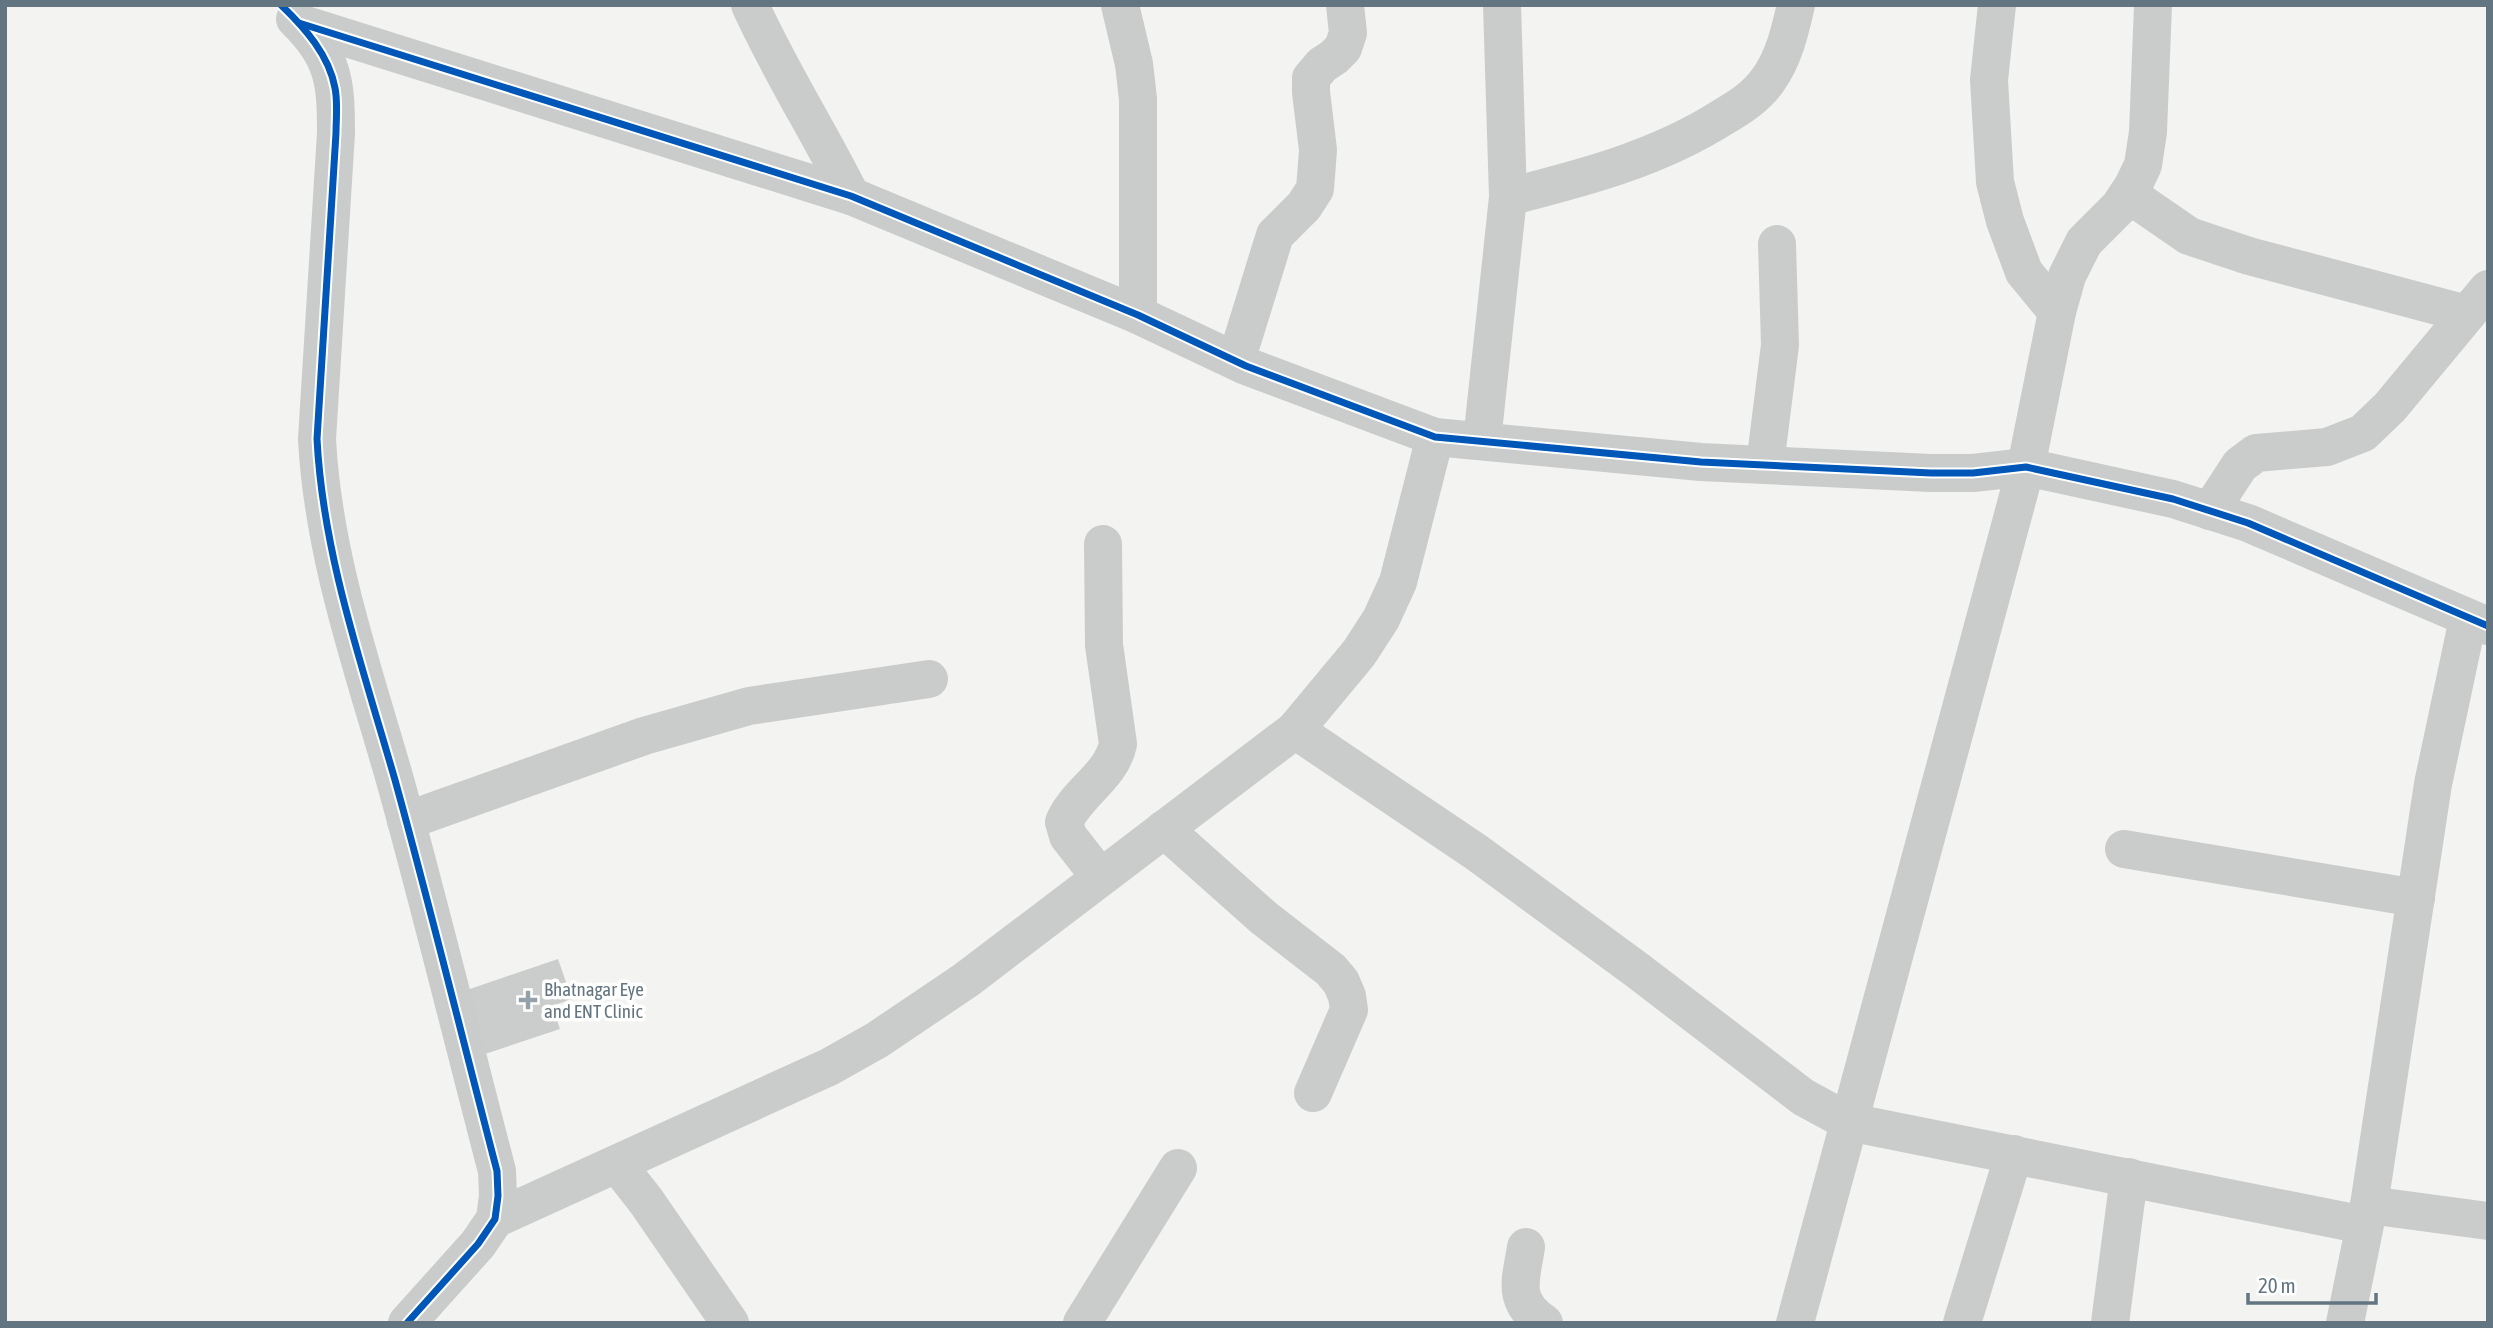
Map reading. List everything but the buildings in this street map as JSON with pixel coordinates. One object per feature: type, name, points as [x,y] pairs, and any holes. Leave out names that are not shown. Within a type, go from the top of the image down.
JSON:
[{"type":"street","points":[[750,5],[851,196]]},
{"type":"street","points":[[1120,5],[1134,64],[1138,99],[1138,315]]},
{"type":"street","points":[[1236,361],[1275,235],[1304,206],[1315,189],[1318,150],[1311,78],[1343,48],[1348,33],[1345,5]]},
{"type":"street","points":[[1482,441],[1508,197],[1502,5]]},
{"type":"street","points":[[1508,197],[1581,179],[1650,156],[1701,131],[1751,100],[1769,79],[1786,45],[1796,5]]},
{"type":"street","points":[[1997,5],[1989,80],[1995,181],[2005,221],[2024,272],[2057,312]]},
{"type":"street","points":[[1795,1323],[2026,467],[2057,312],[2067,276],[2084,242],[2119,207],[2143,165],[2148,132],[2153,5]]},
{"type":"street","points":[[290,14],[851,196],[1138,315],[1236,361],[1436,437],[1701,462],[1931,473],[1973,473],[2026,467],[2173,499],[2248,523],[2478,622],[2433,783],[2366,1215],[2345,1323]]},
{"type":"street","points":[[290,14],[322,52],[336,91],[336,133],[317,439],[319,484],[328,541],[406,821],[497,1171],[495,1219],[478,1244],[407,1323]]},
{"type":"street","points":[[2128,194],[2189,236],[2249,256],[2477,302],[2390,407],[2363,433],[2327,447],[2256,453],[2240,465],[2210,511]]},
{"type":"street","points":[[1765,465],[1780,345],[1777,244]]},
{"type":"street","points":[[495,1219],[829,1067],[877,1040],[965,980],[1295,730],[1359,653],[1381,619],[1398,582],[1436,437]]},
{"type":"street","points":[[1100,877],[1068,836],[1064,822],[1070,808],[1105,772],[1115,756],[1118,744],[1104,645],[1103,544]]},
{"type":"street","points":[[406,821],[644,736],[749,706],[929,679]]},
{"type":"street","points":[[1295,730],[1476,852],[1637,970],[1803,1097],[1849,1122],[2129,1177],[2366,1215],[2488,1221]]},
{"type":"street","points":[[1164,829],[1264,918],[1331,970],[1341,982],[1349,1010],[1313,1093]]},
{"type":"street","points":[[2124,849],[2416,898]]},
{"type":"street","points":[[1962,1323],[2014,1153]]},
{"type":"street","points":[[617,1164],[646,1201],[730,1323]]},
{"type":"street","points":[[1082,1323],[1178,1168]]},
{"type":"street","points":[[2110,1323],[2129,1177]]},
{"type":"street","points":[[1526,1247],[1520,1286],[1523,1305],[1544,1323]]},
{"type":"cycle path","points":[[281,5],[322,53],[332,76],[336,99],[317,439],[327,526],[346,611],[395,780],[497,1171],[495,1219],[478,1244],[407,1323]]},
{"type":"cycle path","points":[[299,23],[851,196],[1138,315],[1246,366],[1435,437],[1701,462],[1931,473],[1973,473],[2026,467],[2173,499],[2248,523],[2488,626]]},
{"type":"place","name":"Bhatnagar Eye and ENT Clinic","points":[[528,1000]]}]
